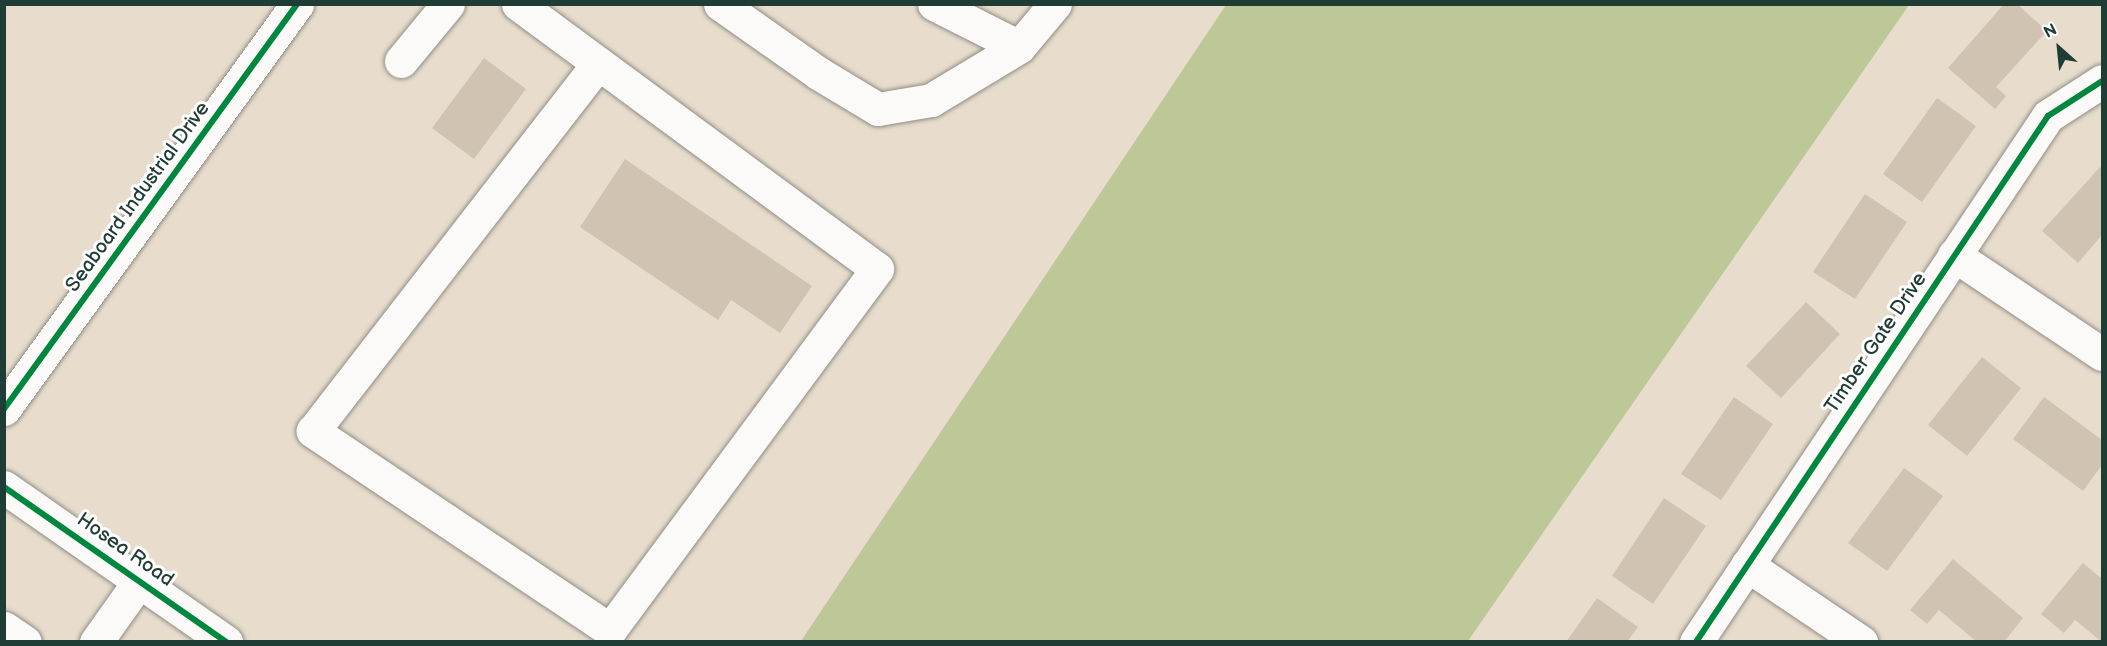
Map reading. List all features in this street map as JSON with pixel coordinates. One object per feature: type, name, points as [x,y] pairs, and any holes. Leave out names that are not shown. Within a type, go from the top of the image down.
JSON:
[{"type":"street","name":"Seaboard Industrial Drive","points":[[4,409],[297,4]]},
{"type":"street","points":[[401,61],[448,4]]},
{"type":"street","points":[[518,4],[877,269],[610,630],[313,431],[598,64]]},
{"type":"street","points":[[720,4],[818,73],[878,109],[931,100],[1019,47],[1055,4]]},
{"type":"street","points":[[934,4],[1019,47]]},
{"type":"street","name":"Timber Gate Drive","points":[[1696,642],[2048,116],[2103,81]]},
{"type":"street","points":[[1954,255],[2103,354]]},
{"type":"street","name":"Hosea Road","points":[[4,487],[226,642]]},
{"type":"street","points":[[1747,566],[1861,642]]},
{"type":"street","points":[[96,642],[140,580]]},
{"type":"street","points":[[4,628],[25,642]]},
{"type":"green space","points":[[1226,5],[1909,5],[1468,641],[801,641]]},
{"type":"building","points":[[2004,4],[2017,4],[2047,31],[1996,87],[2006,96],[1995,109],[1948,68]]},
{"type":"building","points":[[484,58],[526,89],[474,159],[432,128]]},
{"type":"building","points":[[1937,98],[1976,126],[1922,202],[1883,174]]},
{"type":"building","points":[[625,159],[812,286],[780,333],[731,300],[718,320],[580,227]]},
{"type":"building","points":[[2100,167],[2102,169],[2102,235],[2078,263],[2042,231]]},
{"type":"building","points":[[1865,194],[1907,222],[1855,299],[1813,272]]},
{"type":"building","points":[[1806,302],[1840,334],[1781,398],[1746,366]]},
{"type":"building","points":[[1982,357],[2021,388],[1967,456],[1928,425]]},
{"type":"building","points":[[1734,397],[1773,424],[1721,500],[1681,474]]},
{"type":"building","points":[[2044,397],[2102,440],[2102,465],[2083,491],[2013,439]]},
{"type":"building","points":[[1904,468],[1943,496],[1887,571],[1848,543]]},
{"type":"building","points":[[1664,498],[1706,526],[1653,604],[1612,576]]},
{"type":"building","points":[[1953,559],[2023,618],[2004,642],[1977,642],[1939,610],[1927,624],[1910,610]]},
{"type":"building","points":[[2083,563],[2102,579],[2102,642],[2075,620],[2064,633],[2041,614]]},
{"type":"building","points":[[1597,598],[1638,627],[1627,642],[1566,642]]},
{"type":"cycle path","points":[[4,409],[297,4]]},
{"type":"cycle path","points":[[1696,642],[2048,116],[2102,81]]},
{"type":"cycle path","points":[[4,487],[226,642]]}]
